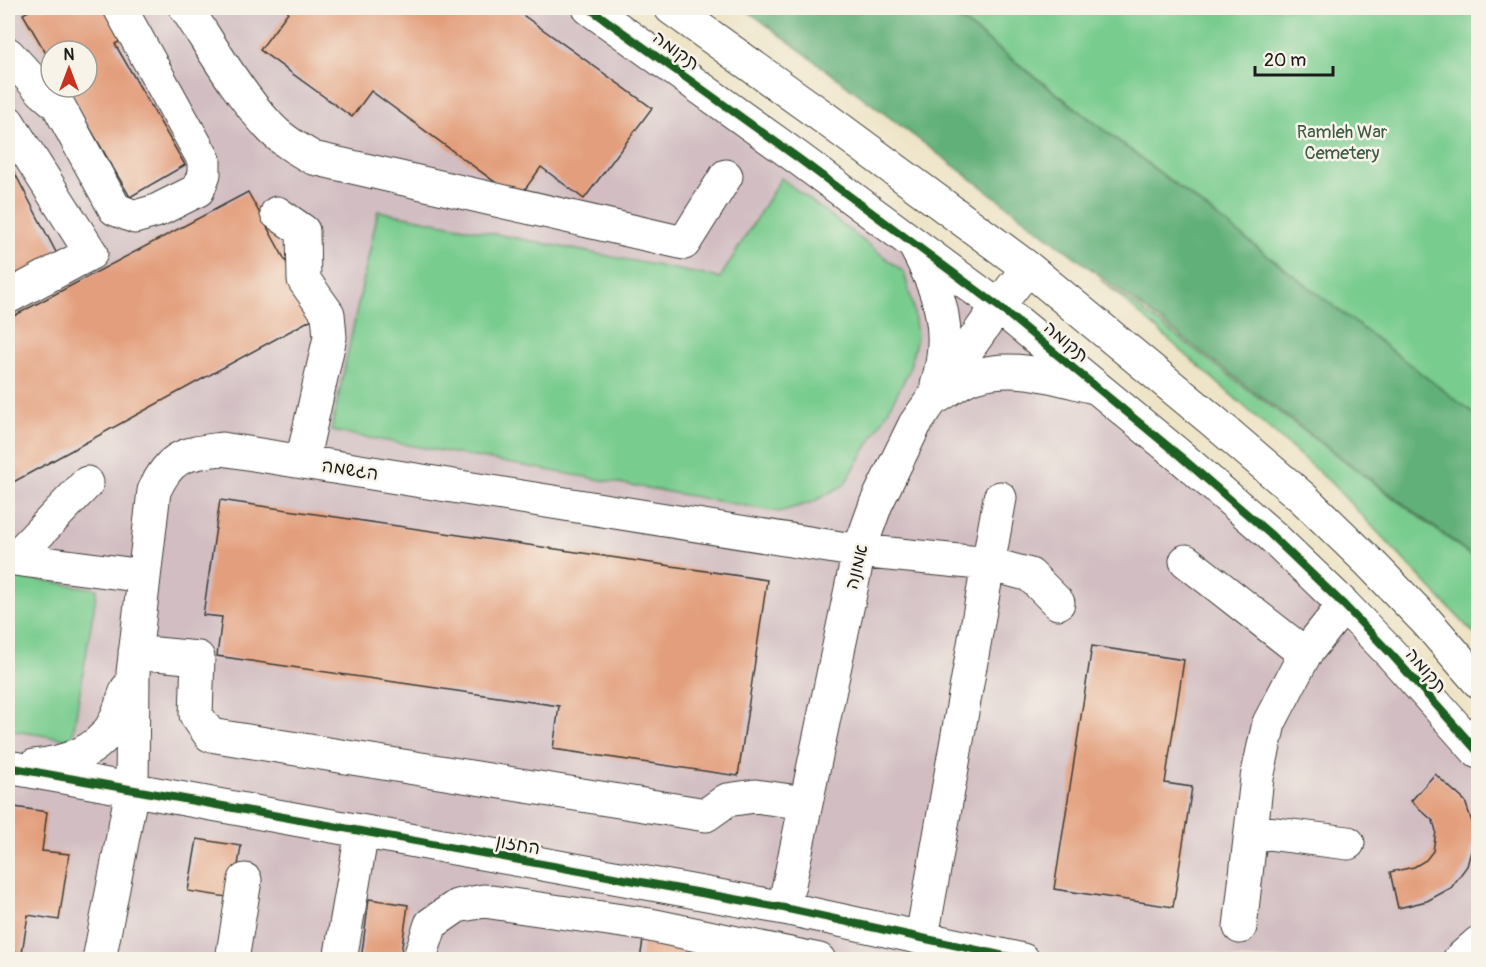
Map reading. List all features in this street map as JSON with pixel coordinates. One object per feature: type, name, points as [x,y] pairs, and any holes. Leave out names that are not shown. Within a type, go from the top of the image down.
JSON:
[{"type":"street","points":[[8,54],[42,92],[58,105],[115,209],[135,217],[156,211],[198,189],[204,174],[204,160],[120,8]]},
{"type":"street","points":[[186,8],[237,85],[269,127],[291,145],[313,158],[684,243],[726,176]]},
{"type":"street","name":"תקומה","points":[[589,8],[998,306],[1097,388],[1270,534],[1392,655],[1479,752]]},
{"type":"street","name":"תקומה","points":[[671,8],[1028,268],[1212,420],[1303,498],[1370,563],[1427,622],[1479,681]]},
{"type":"street","points":[[8,122],[91,253],[8,297]]},
{"type":"street","points":[[277,213],[303,231],[304,280],[328,314],[330,337],[302,462]]},
{"type":"street","points":[[912,242],[927,268],[941,304],[945,353],[933,399]]},
{"type":"street","name":"אמונה","points":[[784,908],[859,551],[876,504],[915,424],[998,306],[1028,268]]},
{"type":"street","points":[[933,399],[972,377],[1000,370],[1028,370],[1097,388]]},
{"type":"street","name":"הגשמה","points":[[99,960],[132,790],[134,663],[154,491],[162,473],[176,459],[192,453],[222,449],[859,551],[989,564],[1030,575],[1058,603]]},
{"type":"street","points":[[87,483],[14,559],[144,576]]},
{"type":"street","points":[[922,937],[1000,498]]},
{"type":"street","points":[[1186,561],[1305,654]]},
{"type":"street","points":[[1240,927],[1257,778],[1269,723],[1305,654],[1344,605]]},
{"type":"street","points":[[11,768],[54,764],[77,756],[97,742],[111,729],[134,663],[198,658],[196,715],[210,735],[706,815],[728,800],[755,796],[806,802]]},
{"type":"street","name":"החזון","points":[[11,768],[784,908],[1023,960]]},
{"type":"street","points":[[1251,831],[1348,843]]},
{"type":"street","points":[[340,960],[362,832]]},
{"type":"street","points":[[231,960],[245,880]]},
{"type":"street","points":[[419,960],[431,924],[457,906],[484,902],[650,925],[819,960]]},
{"type":"street","points":[[1459,960],[1479,943]]},
{"type":"shaded area","points":[[8,8],[575,8],[784,154],[1246,522],[1478,768],[1478,959],[8,959]]},
{"type":"green space","points":[[744,8],[945,8],[1478,417],[1478,560]]},
{"type":"green space","name":"Ramleh War Cemetery","points":[[946,8],[1478,8],[1478,417]]},
{"type":"green space","points":[[781,178],[904,272],[913,306],[917,337],[909,371],[882,422],[844,485],[813,502],[779,512],[331,431],[378,211],[720,278]]},
{"type":"green space","points":[[1100,279],[1478,561],[1478,638],[1331,483]]},
{"type":"green space","points":[[8,575],[97,589],[72,740],[8,730]]},
{"type":"building","points":[[34,8],[105,8],[124,39],[115,44],[185,165],[130,197],[73,99],[99,99],[99,39],[39,39],[39,41],[23,14]]},
{"type":"building","points":[[291,8],[513,8],[652,108],[584,199],[541,167],[518,199],[371,91],[352,117],[260,50]]},
{"type":"building","points":[[8,160],[60,260],[8,287]]},
{"type":"building","points":[[248,192],[316,317],[8,485],[8,319]]},
{"type":"building","points":[[220,500],[767,580],[738,776],[553,749],[559,706],[217,656],[222,617],[203,615]]},
{"type":"building","points":[[1092,646],[1184,660],[1165,783],[1192,787],[1173,907],[1054,889]]},
{"type":"building","points":[[1435,774],[1465,801],[1473,825],[1473,844],[1467,866],[1451,888],[1427,901],[1398,908],[1390,872],[1414,867],[1426,860],[1433,851],[1436,831],[1433,821],[1411,801]]},
{"type":"building","points":[[8,806],[47,812],[42,851],[69,854],[59,920],[28,915],[22,953],[8,951]]},
{"type":"building","points":[[197,839],[241,846],[233,898],[188,891]]},
{"type":"building","points":[[369,899],[408,905],[400,960],[361,960]]},
{"type":"building","points":[[644,933],[788,960],[640,960]]},
{"type":"cycle path","points":[[589,8],[798,158],[998,306],[1181,457],[1270,534],[1344,605],[1478,752]]},
{"type":"cycle path","points":[[8,767],[784,908],[1023,960]]}]
